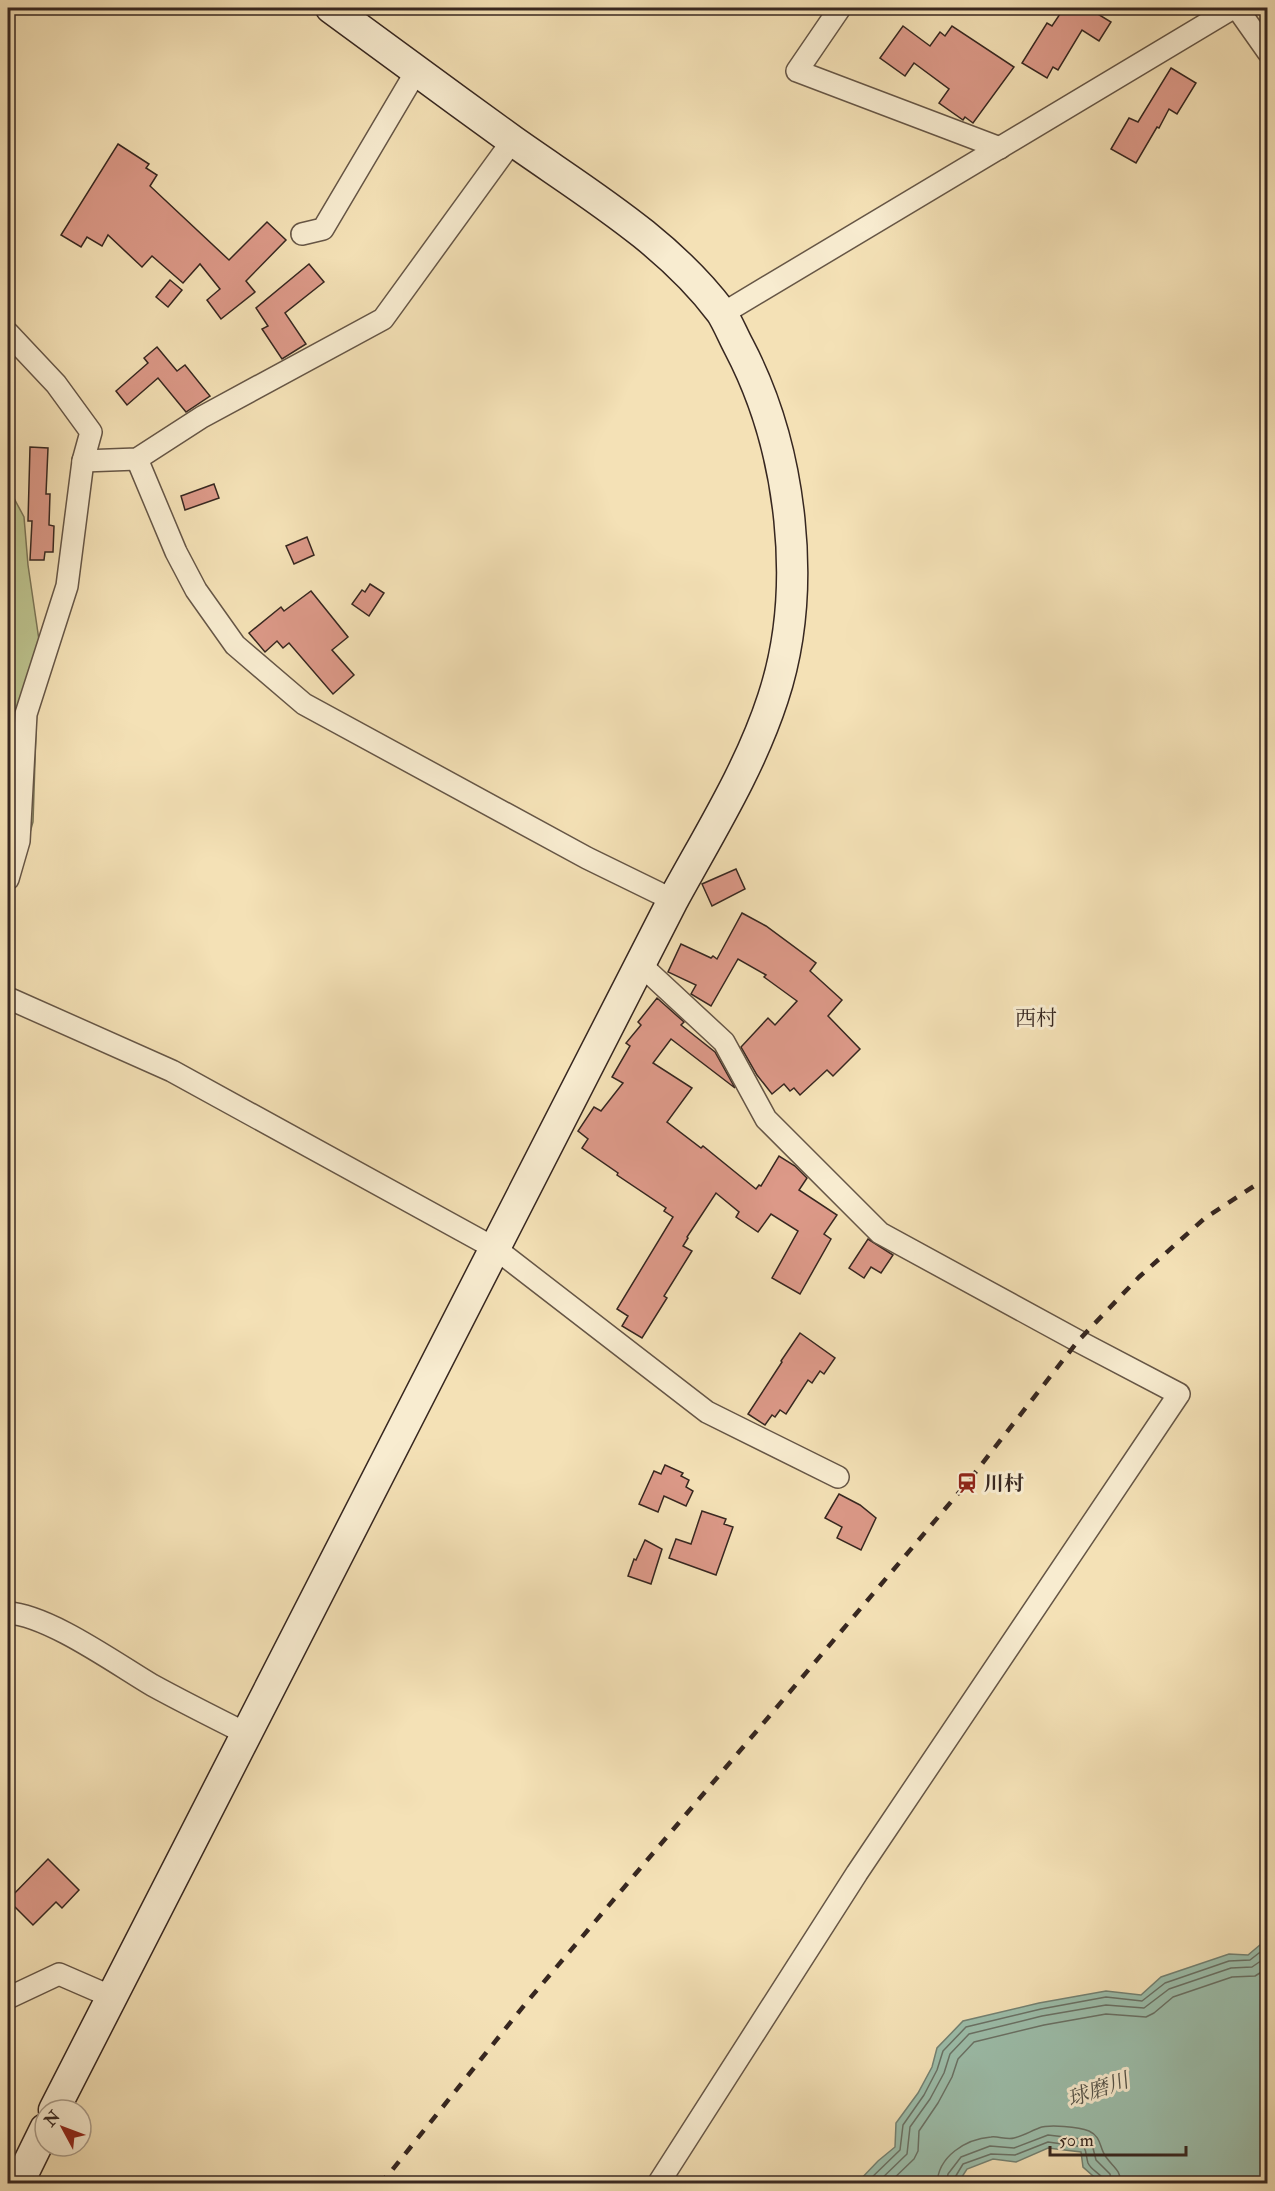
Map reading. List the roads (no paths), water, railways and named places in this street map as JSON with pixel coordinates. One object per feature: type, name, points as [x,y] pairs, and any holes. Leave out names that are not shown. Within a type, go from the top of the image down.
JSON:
[{"type":"street","points":[[60,2098],[673,900],[749,758],[774,697],[787,636],[792,556],[788,505],[774,435],[754,376],[722,314],[677,263],[617,214],[331,8]]},
{"type":"street","points":[[840,8],[797,71],[999,148]]},
{"type":"street","points":[[722,314],[1235,8],[1268,52]]},
{"type":"street","points":[[302,234],[323,229],[417,70]]},
{"type":"street","points":[[83,461],[137,459],[202,417],[383,319],[513,140]]},
{"type":"street","points":[[8,333],[56,384],[91,432],[83,461],[67,586],[26,714],[19,841],[8,879]]},
{"type":"street","points":[[137,459],[176,552],[196,590],[235,645],[304,704],[587,858],[673,900]]},
{"type":"street","points":[[641,965],[724,1042],[766,1119],[880,1233],[1179,1394],[857,1873],[658,2184]]},
{"type":"street","points":[[8,998],[172,1071],[496,1249],[706,1412],[838,1477]]},
{"type":"street","points":[[8,1613],[21,1614],[53,1627],[155,1686],[247,1734]]},
{"type":"street","points":[[8,1998],[59,1974],[112,1997]]},
{"type":"street","points":[[18,2184],[33,2153]]},
{"type":"water","name":"球磨川","points":[[1267,1939],[1267,2183],[1101,2183],[1083,2167],[1081,2152],[1048,2148],[1016,2162],[993,2159],[967,2169],[958,2183],[857,2183],[895,2147],[896,2123],[918,2093],[932,2067],[937,2048],[963,2021],[1039,2003],[1106,1991],[1141,1995],[1161,1977],[1229,1954],[1248,1955]]},
{"type":"railway","points":[[379,2184],[526,2003],[967,1483],[1078,1341],[1139,1277],[1205,1218],[1268,1177]]},
{"type":"place","name":"川村","points":[[967,1483]]},
{"type":"district","name":"西村","points":[[1036,1018]]}]
